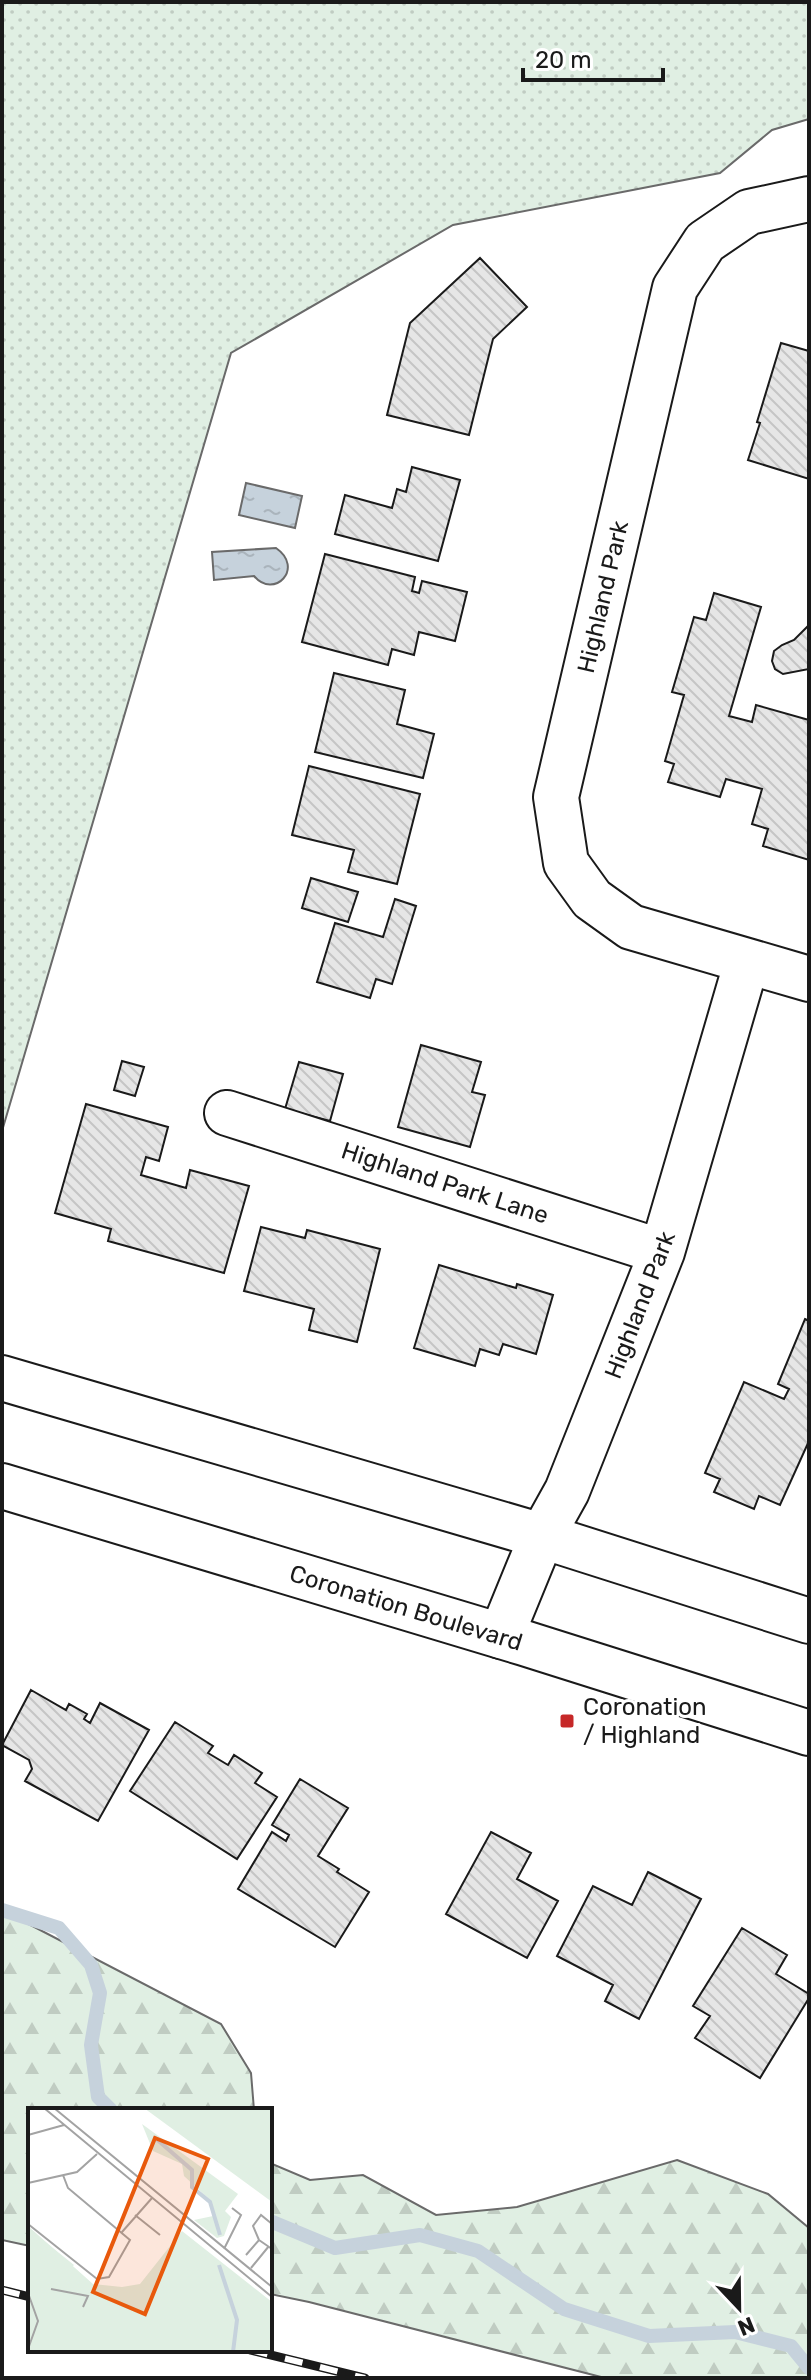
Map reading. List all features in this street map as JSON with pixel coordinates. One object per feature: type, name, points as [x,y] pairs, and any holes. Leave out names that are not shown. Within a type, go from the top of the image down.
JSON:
[{"type":"street","name":"Highland Park","points":[[809,199],[749,212],[705,242],[675,288],[556,797],[566,863],[592,899],[631,927],[809,979]]},
{"type":"street","name":"Highland Park","points":[[501,1636],[542,1536],[567,1491],[662,1252],[747,961]]},
{"type":"street","name":"Highland Park Lane","points":[[227,1113],[662,1252]]},
{"type":"street","points":[[2,1378],[542,1536],[809,1621]]},
{"type":"street","name":"Coronation Boulevard","points":[[2,1486],[501,1636],[809,1733]]},
{"type":"green space","points":[[2,2],[809,2],[809,119],[772,130],[720,173],[453,225],[231,353],[2,1131]]},
{"type":"green space","points":[[2,1915],[19,1919],[221,2024],[251,2073],[254,2108],[28,2108],[28,2246],[2,2240]]},
{"type":"green space","points":[[677,2160],[768,2194],[809,2228],[809,2378],[605,2378],[272,2294],[272,2164],[310,2180],[363,2175],[436,2215],[517,2207]]},
{"type":"water","points":[[246,483],[302,496],[295,528],[239,515]]},
{"type":"water","points":[[276,548],[288,564],[287,572],[277,583],[262,583],[254,576],[214,580],[212,552]]},
{"type":"building","points":[[480,258],[527,307],[493,339],[469,435],[387,415],[410,323]]},
{"type":"building","points":[[781,343],[809,351],[809,479],[748,460]]},
{"type":"building","points":[[412,467],[460,480],[438,561],[335,534],[345,495],[392,508],[397,489],[406,492]]},
{"type":"building","points":[[325,554],[415,577],[412,591],[419,593],[422,581],[467,592],[455,641],[419,632],[414,655],[392,649],[388,665],[302,642]]},
{"type":"building","points":[[714,593],[761,607],[729,716],[752,722],[756,705],[809,720],[809,860],[763,846],[768,829],[752,824],[762,789],[726,779],[720,797],[668,782],[674,764],[665,761],[684,695],[672,692],[694,617],[706,620]]},
{"type":"building","points":[[809,625],[809,669],[783,674],[775,669],[772,661],[774,651],[794,640]]},
{"type":"building","points":[[334,673],[405,690],[397,724],[434,734],[423,778],[315,752]]},
{"type":"building","points":[[309,766],[420,794],[397,884],[348,872],[354,850],[292,835]]},
{"type":"building","points":[[311,878],[358,892],[348,922],[302,908]]},
{"type":"building","points":[[395,899],[416,906],[392,984],[376,979],[370,998],[317,982],[335,923],[383,937]]},
{"type":"building","points":[[421,1045],[481,1062],[472,1092],[485,1095],[470,1147],[398,1127]]},
{"type":"building","points":[[122,1061],[144,1067],[135,1096],[114,1090]]},
{"type":"building","points":[[299,1062],[343,1074],[330,1121],[285,1109]]},
{"type":"building","points":[[86,1104],[168,1127],[159,1161],[146,1157],[141,1175],[186,1188],[190,1170],[249,1186],[224,1273],[108,1241],[111,1229],[55,1213]]},
{"type":"building","points":[[261,1227],[305,1238],[307,1230],[380,1249],[357,1342],[309,1330],[314,1309],[244,1291]]},
{"type":"building","points":[[439,1265],[516,1288],[517,1284],[553,1295],[536,1354],[503,1344],[499,1355],[480,1349],[475,1366],[414,1348]]},
{"type":"building","points":[[805,1319],[809,1321],[809,1441],[780,1505],[759,1496],[754,1509],[714,1492],[720,1479],[705,1473],[744,1382],[784,1399],[789,1389],[778,1384]]},
{"type":"building","points":[[31,1690],[66,1710],[69,1704],[87,1714],[84,1719],[90,1723],[100,1703],[149,1730],[98,1821],[25,1781],[32,1769],[29,1760],[2,1745]]},
{"type":"building","points":[[175,1722],[213,1746],[208,1753],[228,1765],[234,1755],[262,1773],[255,1783],[277,1797],[237,1859],[130,1791]]},
{"type":"building","points":[[300,1779],[348,1808],[318,1856],[369,1892],[335,1947],[238,1889],[272,1832],[286,1841],[289,1835],[272,1825]]},
{"type":"building","points":[[491,1832],[531,1853],[517,1879],[558,1901],[527,1958],[446,1914]]},
{"type":"building","points":[[648,1872],[701,1899],[639,2019],[605,2001],[613,1985],[557,1956],[593,1886],[632,1905]]},
{"type":"building","points":[[742,1928],[787,1955],[776,1974],[809,1994],[760,2078],[695,2038],[710,2016],[693,2006]]},
{"type":"waterway","points":[[2,1910],[59,1928],[91,1965],[100,1993],[91,2045],[98,2097],[109,2108]]},
{"type":"waterway","points":[[272,2222],[335,2248],[420,2235],[478,2251],[564,2309],[649,2336],[735,2332],[791,2346],[809,2368]]},
{"type":"railway","points":[[2,2290],[28,2296]]},
{"type":"railway","points":[[258,2352],[365,2378]]},
{"type":"place","name":"Coronation / Highland","points":[[567,1721]]}]
